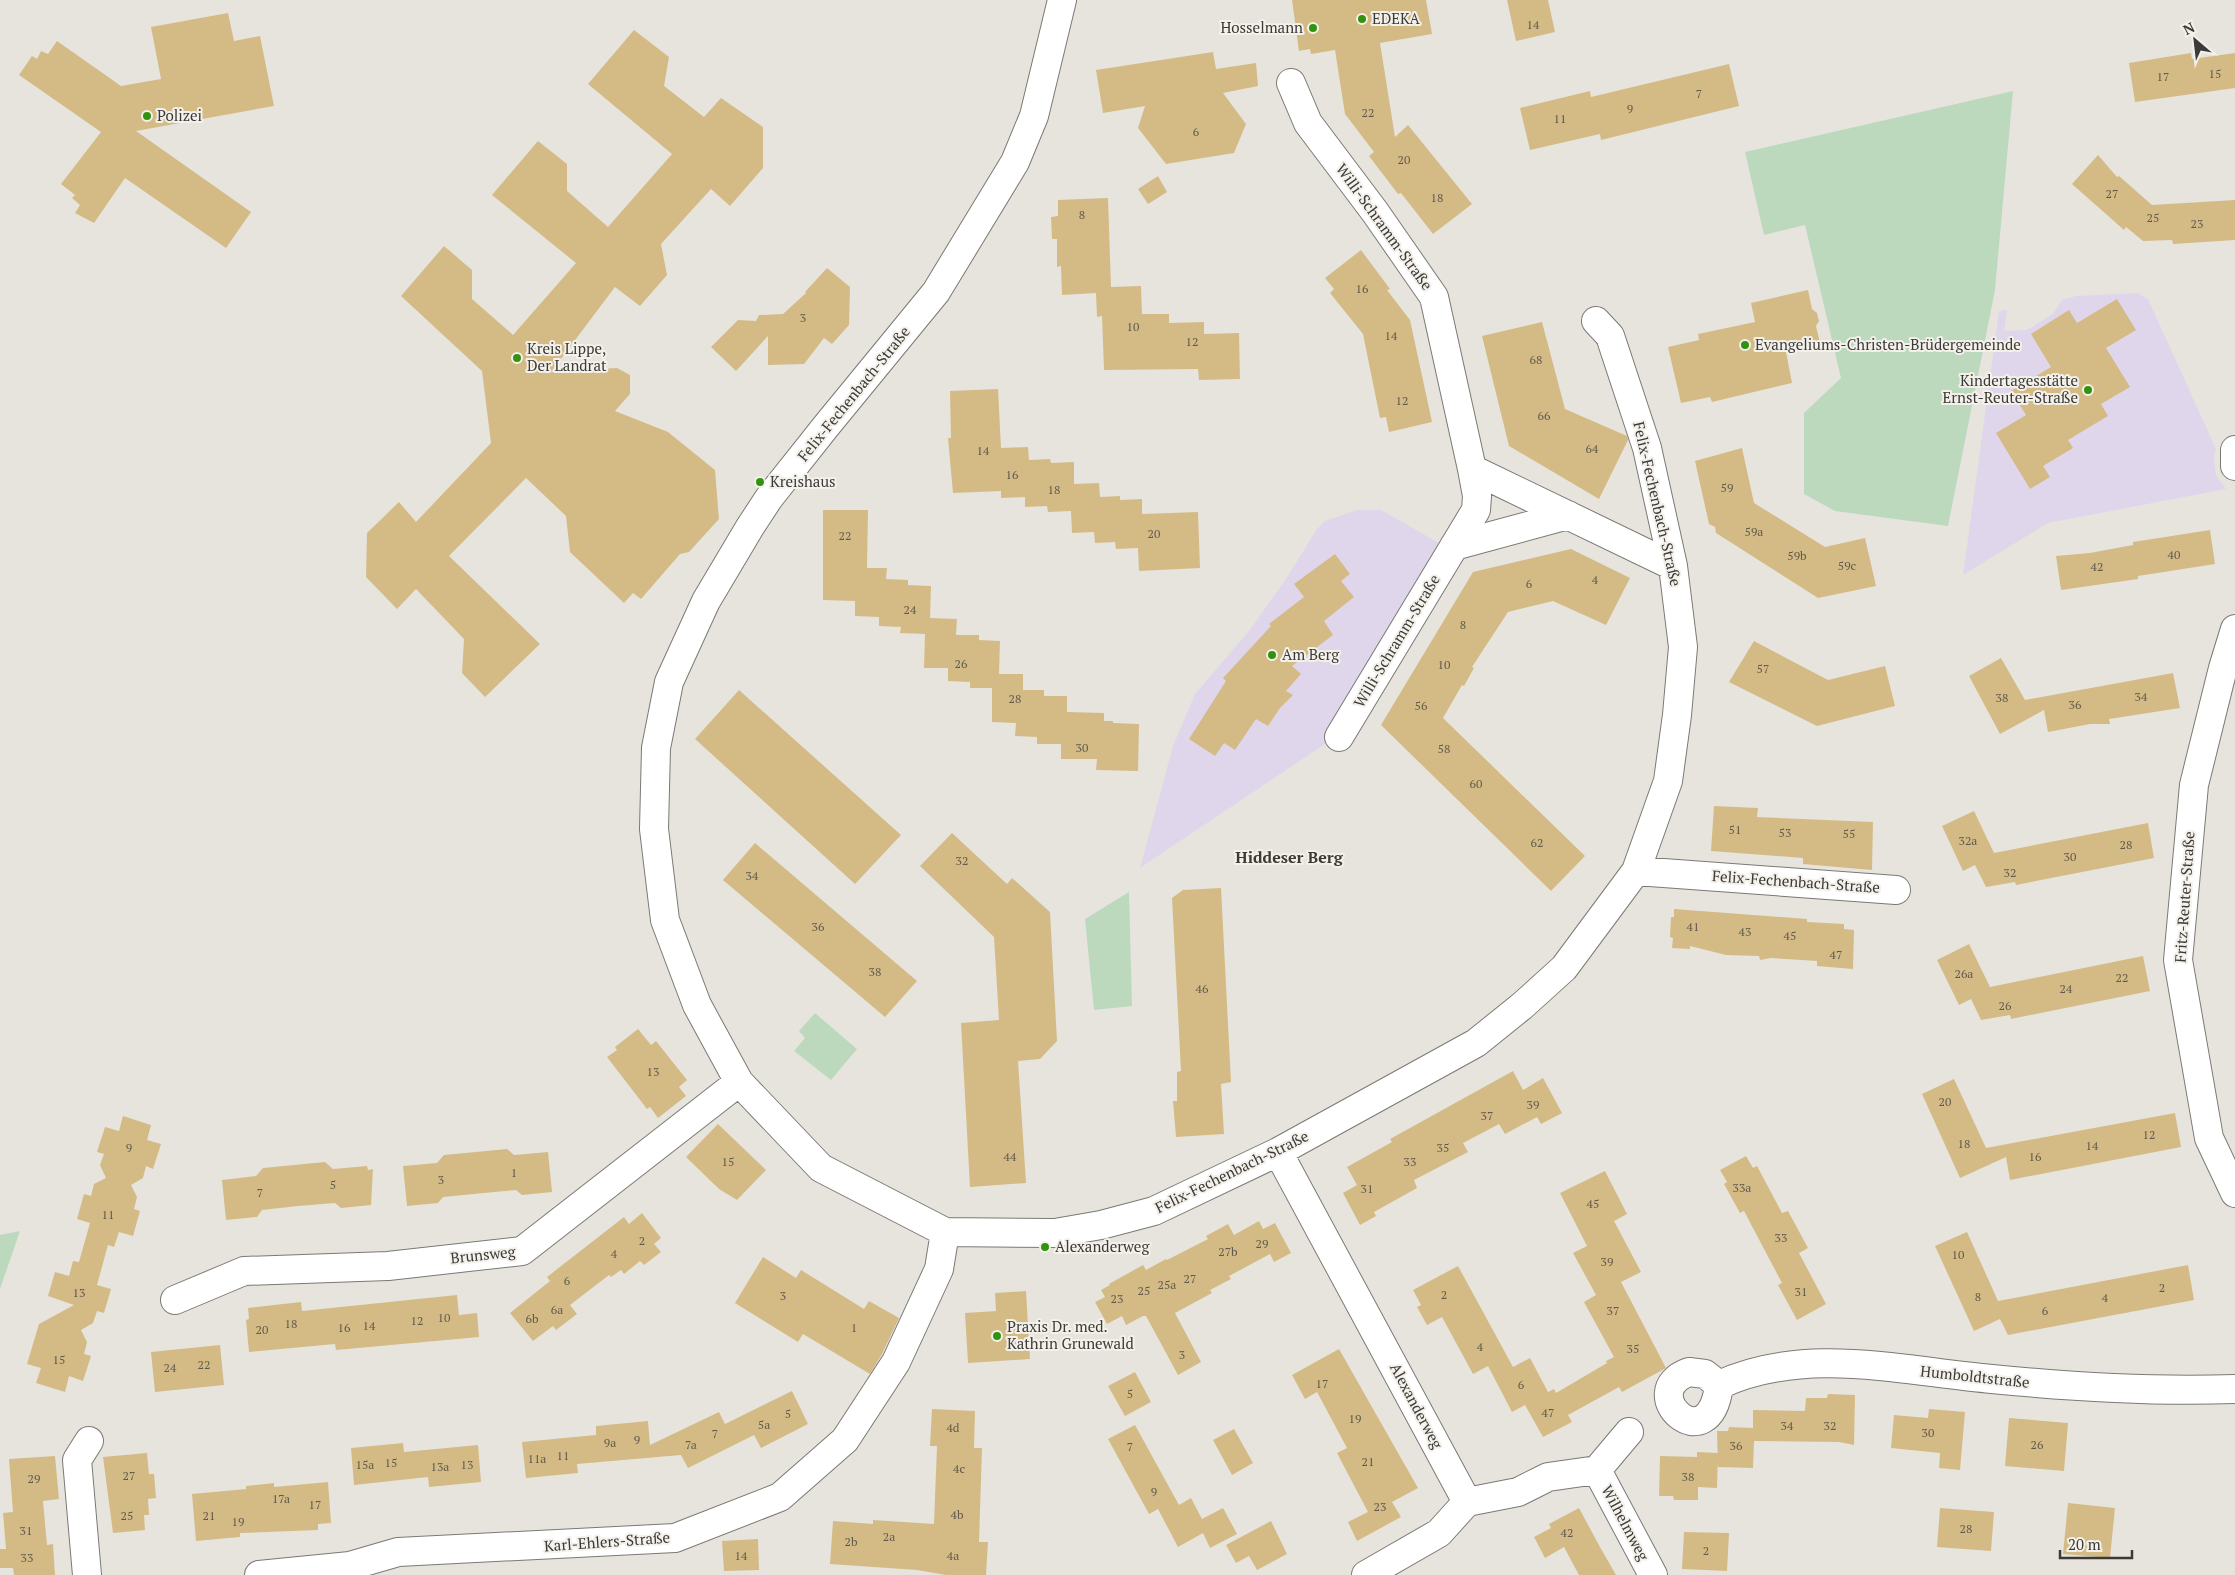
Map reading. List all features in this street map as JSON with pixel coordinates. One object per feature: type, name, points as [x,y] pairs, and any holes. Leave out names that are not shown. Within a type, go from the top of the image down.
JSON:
[{"type":"street","name":"Felix-Fechenbach-Straße","points":[[1062,0],[1034,116],[1015,162],[936,292],[827,425],[764,506],[706,601],[670,682],[656,748],[654,829],[665,920],[697,1005],[739,1082],[821,1168],[945,1232],[1055,1233],[1100,1225],[1154,1211],[1278,1152],[1476,1042],[1515,1012],[1564,968],[1636,871],[1668,781],[1677,715],[1683,647],[1673,566],[1644,439],[1610,336],[1596,321]]},
{"type":"street","name":"Willi-Schramm-Straße","points":[[1291,82],[1308,123],[1376,212],[1434,298],[1477,496],[1476,510],[1339,737]]},
{"type":"street","points":[[2235,450],[2235,466]]},
{"type":"street","points":[[1472,469],[1673,566]]},
{"type":"street","points":[[1454,546],[1568,515]]},
{"type":"street","name":"Fritz-Reuter-Straße","points":[[2235,629],[2223,668],[2194,785],[2178,960],[2209,1138],[2235,1193]]},
{"type":"street","name":"Felix-Fechenbach-Straße","points":[[1636,871],[1896,890]]},
{"type":"street","name":"Brunsweg","points":[[174,1300],[244,1271],[388,1266],[522,1251],[739,1082]]},
{"type":"street","name":"Alexanderweg","points":[[1278,1152],[1468,1502]]},
{"type":"street","name":"Karl-Ehlers-Straße","points":[[259,1575],[350,1566],[398,1552],[675,1538],[780,1497],[844,1440],[896,1362],[939,1269],[945,1232]]},
{"type":"street","name":"Humboldtstraße","points":[[1719,1385],[1742,1375],[1787,1365],[1856,1364],[2092,1388],[2135,1390],[2235,1389]]},
{"type":"street","points":[[1366,1575],[1439,1533],[1468,1502],[1518,1492],[1548,1477],[1597,1470],[1629,1432]]},
{"type":"street","points":[[88,1575],[77,1460],[90,1442]]},
{"type":"street","name":"Wilhelmweg","points":[[1597,1470],[1653,1575]]},
{"type":"shaded area","name":"Kindertagesstätte Ernst-Reuter-Straße","points":[[2138,293],[2148,299],[2216,449],[2214,456],[2216,475],[2226,489],[2048,523],[1963,575],[1999,311],[2007,310],[2004,331],[2027,330],[2053,314],[2062,300],[2076,296]]},
{"type":"shaded area","points":[[1357,510],[1381,510],[1439,543],[1443,553],[1328,742],[1140,868],[1173,746],[1195,694],[1249,631],[1284,582],[1317,529],[1325,521]]},
{"type":"green space","points":[[2013,91],[1995,290],[1948,526],[1835,511],[1804,494],[1804,413],[1841,378],[1805,225],[1764,235],[1745,152]]},
{"type":"green space","points":[[1129,892],[1132,1006],[1094,1010],[1085,919]]},
{"type":"green space","points":[[815,1013],[857,1049],[831,1080],[794,1051],[805,1038],[799,1031]]},
{"type":"green space","points":[[20,1231],[0,1289],[0,1235]]},
{"type":"building","points":[[1292,0],[1426,0],[1432,34],[1380,43],[1395,137],[1408,125],[1472,204],[1433,234],[1401,193],[1398,194],[1369,156],[1374,152],[1345,114],[1335,50],[1311,54],[1310,49],[1299,51]]},
{"type":"building","points":[[1507,0],[1548,0],[1555,32],[1516,41]]},
{"type":"building","name":"Polizei","points":[[228,13],[234,41],[260,36],[274,106],[136,131],[251,212],[226,248],[125,178],[94,223],[75,213],[80,205],[72,198],[75,195],[61,184],[101,132],[19,75],[32,56],[37,59],[41,51],[48,54],[57,41],[121,86],[161,79],[151,27]]},
{"type":"building","name":"Kreis Lippe, Der Landrat","points":[[634,30],[669,57],[664,86],[704,117],[721,98],[763,127],[763,168],[730,206],[711,189],[661,244],[667,275],[640,306],[615,287],[551,372],[617,368],[630,375],[630,394],[615,411],[668,432],[715,470],[719,519],[689,552],[680,554],[641,599],[633,593],[624,603],[570,552],[566,516],[526,478],[449,556],[540,644],[485,697],[462,673],[464,639],[416,589],[397,609],[366,577],[367,533],[399,502],[416,522],[491,443],[482,371],[401,296],[444,246],[472,270],[472,299],[513,335],[576,263],[492,195],[538,141],[567,164],[567,191],[608,227],[672,154],[588,84]]},
{"type":"building","points":[[1213,52],[1216,69],[1256,63],[1258,86],[1223,93],[1246,124],[1234,153],[1166,164],[1138,128],[1145,106],[1103,113],[1096,70]]},
{"type":"building","points":[[2191,53],[2192,59],[2235,53],[2235,88],[2135,102],[2129,63]]},
{"type":"building","points":[[1729,64],[1739,106],[1601,140],[1600,134],[1530,150],[1520,108],[1590,91],[1591,97]]},
{"type":"building","points":[[2098,155],[2117,177],[2119,176],[2152,205],[2235,200],[2235,240],[2173,244],[2172,240],[2143,241],[2126,227],[2124,230],[2072,184]]},
{"type":"building","points":[[1158,176],[1167,192],[1148,204],[1138,189]]},
{"type":"building","points":[[1108,198],[1111,287],[1141,286],[1142,314],[1169,314],[1169,323],[1204,322],[1204,334],[1239,333],[1240,379],[1199,380],[1198,369],[1104,370],[1102,316],[1097,317],[1096,293],[1062,295],[1061,266],[1057,267],[1057,239],[1052,239],[1051,217],[1058,216],[1058,200]]},
{"type":"building","points":[[1361,250],[1390,289],[1387,290],[1410,320],[1432,422],[1389,432],[1386,417],[1380,418],[1363,334],[1330,293],[1334,289],[1325,278]]},
{"type":"building","points":[[827,268],[850,287],[849,325],[832,344],[824,338],[804,364],[768,365],[768,336],[736,371],[711,347],[738,320],[756,321],[759,315],[783,314],[806,293]]},
{"type":"building","name":"Evangeliums-Christen-Brüdergemeinde","points":[[1808,290],[1812,309],[1817,313],[1819,321],[1816,326],[1820,343],[1786,352],[1792,383],[1712,402],[1710,397],[1681,403],[1668,347],[1699,340],[1698,334],[1755,322],[1751,303]]},
{"type":"building","points":[[2117,299],[2136,330],[2106,348],[2130,387],[2101,404],[2108,416],[2068,440],[2073,448],[2043,466],[2050,477],[2030,489],[1996,433],[2026,415],[2011,391],[2051,367],[2031,334],[2069,310],[2077,323]]},
{"type":"building","points":[[1542,322],[1565,409],[1627,436],[1628,440],[1599,499],[1509,446],[1482,336]]},
{"type":"building","points":[[998,389],[1001,448],[1028,447],[1029,460],[1050,459],[1051,463],[1074,462],[1074,484],[1099,483],[1100,497],[1120,496],[1120,500],[1142,499],[1142,514],[1198,512],[1200,568],[1139,571],[1138,548],[1116,549],[1115,542],[1095,543],[1094,532],[1072,533],[1071,511],[1048,512],[1047,506],[1025,507],[1025,497],[1001,498],[1001,491],[953,493],[948,438],[951,438],[950,391]]},
{"type":"building","points":[[1742,448],[1754,503],[1825,547],[1865,538],[1876,586],[1818,598],[1716,533],[1715,527],[1709,524],[1695,461]]},
{"type":"building","points":[[823,510],[868,510],[867,568],[887,568],[886,579],[908,580],[908,585],[931,586],[930,618],[957,619],[956,635],[979,635],[979,640],[1000,641],[999,674],[1023,674],[1023,690],[1044,690],[1044,696],[1067,696],[1067,712],[1104,713],[1104,721],[1139,724],[1138,771],[1096,770],[1097,759],[1061,759],[1061,744],[1037,744],[1037,737],[1015,736],[1016,723],[992,722],[992,688],[970,688],[970,682],[948,681],[948,668],[924,668],[925,634],[900,633],[901,627],[879,626],[879,617],[855,616],[855,601],[823,600]]},
{"type":"building","points":[[2210,530],[2215,564],[2138,576],[2138,579],[2061,590],[2056,556],[2090,553],[2133,545],[2133,542]]},
{"type":"building","points":[[1571,549],[1630,578],[1606,625],[1553,601],[1508,612],[1472,667],[1474,668],[1464,686],[1462,685],[1443,718],[1585,856],[1551,891],[1381,725],[1473,572]]},
{"type":"building","name":"Am Berg","points":[[1335,554],[1350,574],[1341,581],[1354,597],[1324,621],[1333,635],[1292,666],[1301,674],[1286,691],[1293,695],[1280,708],[1268,726],[1256,719],[1235,750],[1224,743],[1215,756],[1189,739],[1226,681],[1223,678],[1271,626],[1269,624],[1304,597],[1294,584]]},
{"type":"building","points":[[1754,641],[1828,680],[1885,666],[1895,706],[1817,726],[1729,682]]},
{"type":"building","points":[[2001,658],[2025,700],[2173,673],[2180,708],[2109,719],[2110,724],[2090,724],[2048,732],[2044,710],[2000,734],[1969,676]]},
{"type":"building","points":[[739,690],[901,835],[855,884],[695,739]]},
{"type":"building","points":[[1714,806],[1758,808],[1757,817],[1873,822],[1872,870],[1803,864],[1803,858],[1711,851]]},
{"type":"building","points":[[1974,811],[1994,853],[2148,823],[2154,858],[2016,885],[2015,882],[1986,887],[1975,865],[1963,871],[1942,826]]},
{"type":"building","points":[[952,833],[1007,884],[1012,878],[1050,912],[1057,1041],[1040,1059],[1018,1061],[1026,1183],[970,1187],[961,1023],[999,1020],[994,937],[920,866]]},
{"type":"building","points":[[755,843],[917,981],[885,1017],[723,880]]},
{"type":"building","points":[[1221,888],[1231,1082],[1221,1084],[1224,1134],[1176,1137],[1173,1101],[1177,1101],[1177,1072],[1181,1071],[1172,898],[1183,890]]},
{"type":"building","points":[[1674,909],[1807,919],[1807,922],[1844,924],[1844,929],[1854,930],[1853,969],[1817,966],[1817,961],[1771,958],[1760,960],[1759,956],[1726,955],[1690,946],[1690,949],[1672,948],[1673,938],[1670,937],[1671,917],[1674,917]]},
{"type":"building","points":[[1969,944],[1990,987],[2143,956],[2150,991],[2011,1019],[2010,1015],[1981,1020],[1971,999],[1959,1005],[1937,960]]},
{"type":"building","points":[[638,1029],[651,1045],[656,1041],[687,1080],[679,1087],[686,1096],[658,1118],[650,1107],[647,1109],[607,1057],[617,1050],[615,1047]]},
{"type":"building","points":[[1513,1071],[1523,1090],[1543,1078],[1562,1113],[1541,1124],[1537,1117],[1505,1134],[1499,1124],[1463,1143],[1468,1152],[1414,1180],[1417,1188],[1374,1212],[1376,1216],[1360,1225],[1343,1193],[1357,1185],[1347,1167],[1392,1142],[1390,1139]]},
{"type":"building","points":[[1954,1079],[1986,1148],[2175,1113],[2181,1147],[2010,1180],[2006,1157],[1960,1178],[1922,1094]]},
{"type":"building","points":[[123,1116],[151,1125],[147,1140],[161,1144],[153,1169],[146,1166],[143,1178],[131,1185],[137,1197],[134,1209],[140,1211],[133,1236],[119,1232],[114,1247],[108,1245],[97,1285],[111,1289],[104,1313],[97,1311],[93,1323],[81,1330],[87,1342],[84,1354],[91,1356],[83,1381],[69,1376],[65,1392],[36,1383],[41,1368],[27,1364],[39,1324],[74,1305],[48,1296],[55,1272],[69,1276],[73,1261],[79,1262],[90,1223],[77,1219],[84,1194],[91,1196],[94,1184],[106,1178],[100,1165],[104,1154],[97,1152],[105,1127],[119,1131]]},
{"type":"building","points":[[718,1124],[766,1170],[737,1200],[719,1189],[686,1157]]},
{"type":"building","points":[[507,1149],[514,1155],[548,1152],[552,1192],[522,1195],[516,1190],[443,1197],[438,1203],[407,1206],[403,1166],[437,1163],[444,1155]]},
{"type":"building","points":[[1746,1156],[1753,1168],[1757,1166],[1782,1213],[1788,1211],[1808,1248],[1799,1253],[1826,1304],[1797,1320],[1778,1285],[1782,1283],[1744,1211],[1740,1213],[1724,1184],[1727,1182],[1720,1170]]},
{"type":"building","points":[[325,1162],[333,1169],[367,1166],[368,1170],[373,1169],[371,1205],[341,1208],[335,1203],[298,1206],[262,1210],[257,1217],[226,1220],[222,1180],[256,1176],[263,1168]]},
{"type":"building","points":[[1605,1171],[1627,1214],[1614,1221],[1641,1272],[1621,1282],[1666,1368],[1622,1392],[1619,1387],[1568,1415],[1572,1422],[1543,1437],[1525,1405],[1512,1412],[1488,1366],[1473,1374],[1442,1317],[1427,1325],[1417,1307],[1421,1305],[1413,1290],[1458,1266],[1513,1367],[1530,1358],[1548,1392],[1554,1389],[1556,1393],[1607,1363],[1606,1361],[1614,1357],[1584,1302],[1596,1295],[1573,1253],[1587,1246],[1560,1193]]},
{"type":"building","points":[[642,1213],[661,1238],[654,1244],[661,1252],[644,1265],[640,1261],[624,1274],[621,1270],[611,1277],[609,1275],[570,1305],[577,1314],[556,1330],[553,1326],[533,1341],[510,1313],[550,1281],[547,1277],[624,1217],[629,1224]]},
{"type":"building","points":[[1259,1221],[1263,1229],[1275,1223],[1291,1253],[1274,1262],[1270,1254],[1229,1276],[1231,1279],[1210,1290],[1212,1293],[1175,1313],[1201,1362],[1178,1375],[1146,1316],[1126,1325],[1122,1316],[1107,1324],[1095,1302],[1105,1297],[1101,1290],[1109,1284],[1143,1265],[1146,1270],[1167,1260],[1208,1239],[1206,1236],[1228,1224],[1234,1235]]},
{"type":"building","points":[[1967,1232],[1998,1301],[2188,1265],[2194,1300],[2008,1335],[2000,1319],[1974,1331],[1935,1246]]},
{"type":"building","points":[[763,1257],[796,1278],[801,1270],[864,1309],[869,1301],[899,1318],[870,1374],[803,1334],[798,1342],[735,1303]]},
{"type":"building","name":"Praxis Dr. med. Kathrin Grunewald","points":[[1026,1291],[1030,1359],[968,1363],[965,1313],[996,1311],[995,1293]]},
{"type":"building","points":[[457,1295],[459,1315],[477,1313],[479,1337],[336,1350],[335,1344],[249,1352],[246,1320],[249,1319],[248,1308],[301,1302],[302,1311]]},
{"type":"building","points":[[220,1345],[224,1385],[155,1392],[151,1352]]},
{"type":"building","points":[[1339,1349],[1418,1488],[1392,1502],[1401,1517],[1357,1541],[1348,1522],[1368,1512],[1337,1453],[1347,1448],[1317,1392],[1305,1399],[1292,1375]]},
{"type":"building","points":[[1135,1372],[1151,1402],[1125,1416],[1108,1386]]},
{"type":"building","points":[[792,1391],[808,1424],[761,1448],[754,1435],[688,1468],[681,1455],[577,1464],[578,1473],[526,1478],[522,1442],[596,1435],[596,1426],[648,1421],[650,1445],[719,1412],[725,1424]]},
{"type":"building","points":[[1828,1394],[1855,1395],[1854,1445],[1839,1442],[1754,1441],[1753,1468],[1718,1467],[1717,1431],[1728,1431],[1729,1427],[1753,1428],[1753,1410],[1805,1411],[1806,1398],[1827,1398]]},
{"type":"building","points":[[932,1409],[975,1411],[974,1448],[982,1448],[979,1542],[988,1542],[986,1575],[946,1575],[917,1570],[830,1564],[833,1521],[873,1524],[873,1520],[934,1524],[937,1446],[930,1446]]},
{"type":"building","points":[[1929,1409],[1965,1412],[1960,1470],[1939,1468],[1940,1453],[1891,1448],[1894,1415],[1928,1418]]},
{"type":"building","points":[[2009,1418],[2068,1423],[2064,1471],[2005,1466]]},
{"type":"building","points":[[1135,1425],[1179,1505],[1191,1498],[1202,1519],[1223,1508],[1237,1534],[1210,1548],[1203,1533],[1178,1547],[1158,1509],[1149,1514],[1108,1439]]},
{"type":"building","points":[[1234,1429],[1253,1463],[1232,1475],[1213,1440]]},
{"type":"building","points":[[403,1443],[404,1452],[478,1445],[481,1482],[429,1487],[428,1477],[354,1485],[351,1448]]},
{"type":"building","points":[[1697,1452],[1718,1453],[1717,1488],[1698,1487],[1698,1500],[1674,1500],[1673,1496],[1659,1496],[1660,1456],[1697,1457]]},
{"type":"building","points":[[147,1453],[149,1474],[154,1474],[156,1498],[148,1499],[149,1515],[144,1515],[145,1530],[113,1533],[103,1457]]},
{"type":"building","points":[[55,1456],[59,1499],[43,1501],[47,1545],[53,1544],[55,1575],[14,1575],[13,1568],[0,1568],[0,1549],[6,1549],[3,1513],[13,1512],[9,1459]]},
{"type":"building","points":[[328,1482],[331,1523],[318,1524],[318,1530],[240,1533],[240,1537],[196,1541],[192,1494],[246,1489],[246,1486],[274,1483],[274,1487]]},
{"type":"building","points":[[2068,1503],[2115,1508],[2110,1558],[2063,1554]]},
{"type":"building","points":[[1579,1508],[1616,1575],[1579,1575],[1564,1547],[1545,1558],[1534,1537],[1551,1528],[1549,1524]]},
{"type":"building","points":[[1940,1508],[1994,1512],[1991,1551],[1937,1547]]},
{"type":"building","points":[[1271,1521],[1287,1554],[1257,1570],[1249,1556],[1236,1563],[1226,1545]]},
{"type":"building","points":[[1684,1532],[1729,1533],[1727,1571],[1682,1569]]},
{"type":"building","points":[[758,1539],[759,1570],[724,1571],[722,1541]]},
{"type":"place","name":"EDEKA","points":[[1362,19]]},
{"type":"place","name":"Hosselmann","points":[[1313,28]]},
{"type":"place","name":"Polizei","points":[[147,116]]},
{"type":"place","name":"Evangeliums-Christen-Brüdergemeinde","points":[[1745,345]]},
{"type":"place","name":"Kreis Lippe, Der Landrat","points":[[517,358]]},
{"type":"place","name":"Kindertagesstätte Ernst-Reuter-Straße","points":[[2088,390]]},
{"type":"place","name":"Kreishaus","points":[[760,482]]},
{"type":"place","name":"Am Berg","points":[[1272,655]]},
{"type":"place","name":"Alexanderweg","points":[[1045,1247]]},
{"type":"place","name":"Praxis Dr. med. Kathrin Grunewald","points":[[997,1336]]},
{"type":"district","name":"Hiddeser Berg","points":[[1289,857]]}]
